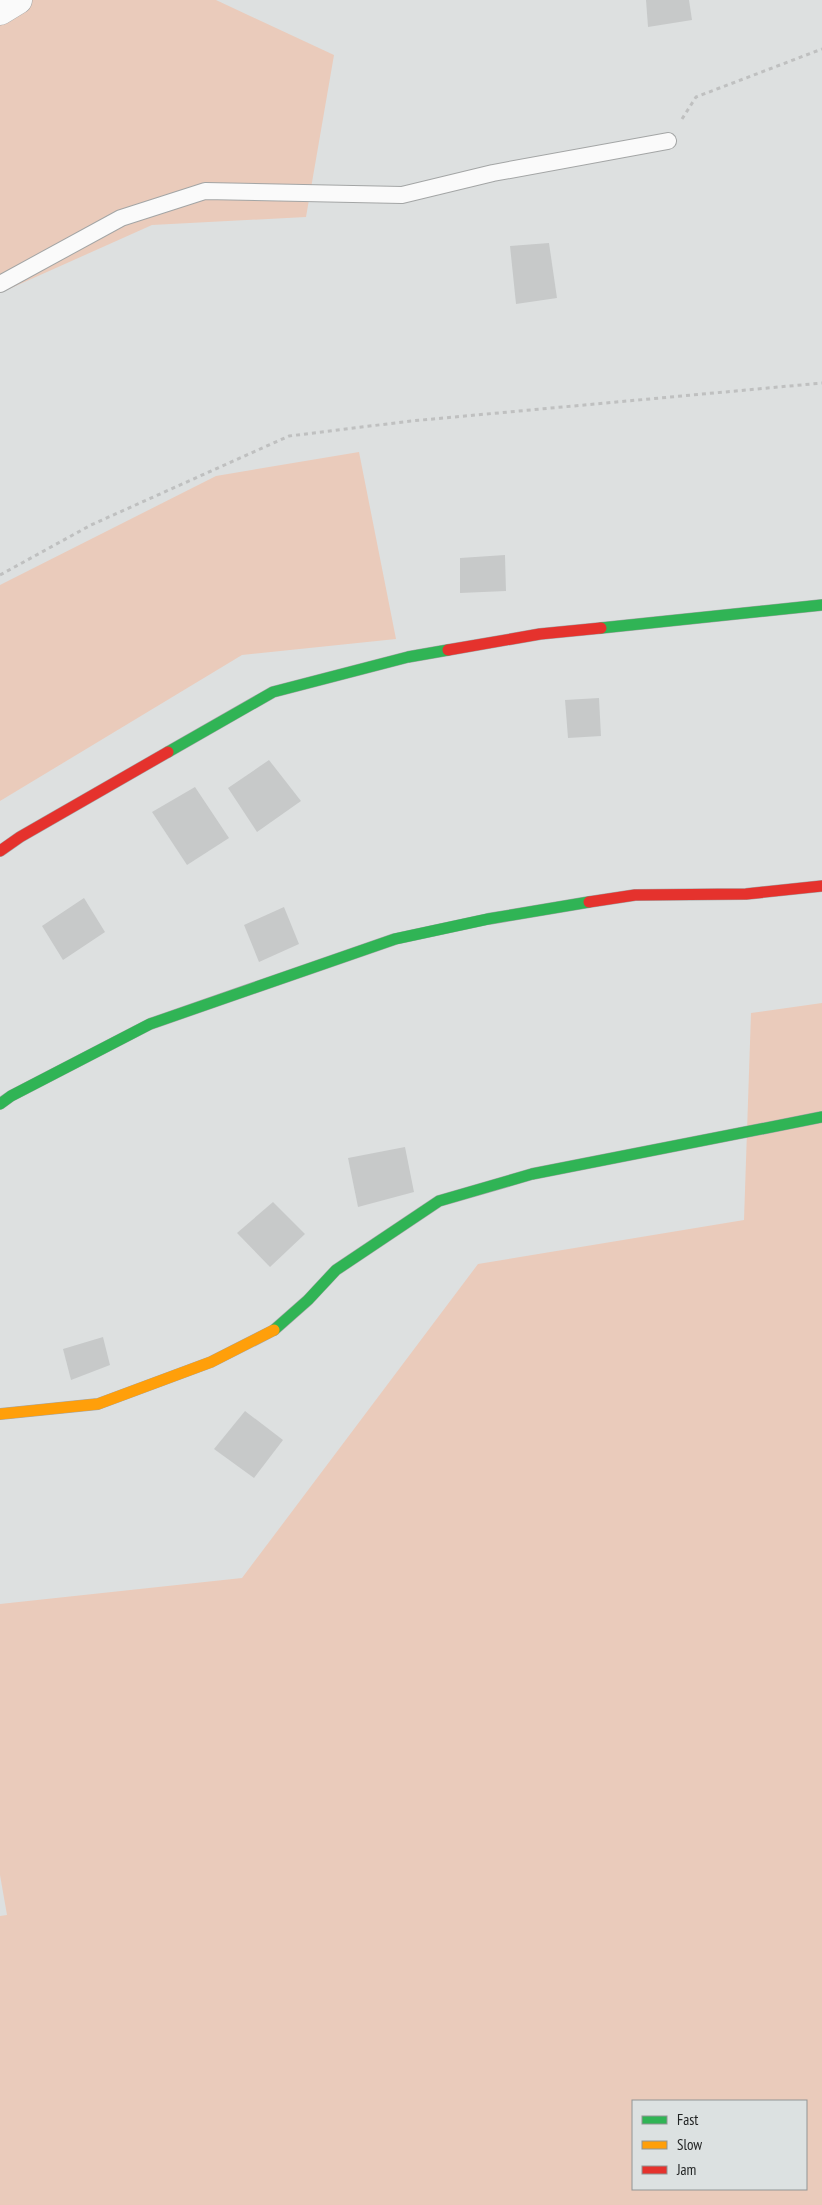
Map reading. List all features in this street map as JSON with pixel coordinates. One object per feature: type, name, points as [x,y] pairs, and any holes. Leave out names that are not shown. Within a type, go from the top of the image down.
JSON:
[{"type":"street","points":[[0,11],[18,0]]},
{"type":"street","points":[[0,851],[20,837],[273,692],[408,657],[540,634],[822,606]]},
{"type":"street","points":[[0,1104],[11,1096],[150,1024],[395,939],[488,918],[635,895],[746,894],[822,886]]},
{"type":"street","points":[[0,1414],[98,1404],[211,1362],[277,1329],[336,1270],[439,1201],[532,1174],[822,1117]]},
{"type":"lane","points":[[0,284],[122,218],[206,191],[402,195],[494,173],[668,141]]},
{"type":"path","points":[[668,141],[696,97],[822,49]]},
{"type":"path","points":[[0,575],[91,525],[289,436],[411,421],[822,383]]},
{"type":"shaded area","points":[[0,0],[216,0],[334,55],[306,217],[152,225],[0,293]]},
{"type":"shaded area","points":[[359,452],[396,639],[242,655],[0,801],[0,585],[216,476]]},
{"type":"shaded area","points":[[822,1003],[822,2205],[0,2205],[0,1916],[7,1915],[0,1875],[0,1604],[242,1578],[478,1264],[744,1220],[751,1013]]},
{"type":"building","points":[[646,0],[689,0],[692,20],[648,27]]},
{"type":"building","points":[[549,243],[557,298],[516,304],[510,246]]},
{"type":"building","points":[[505,555],[506,591],[460,593],[460,558]]},
{"type":"building","points":[[599,698],[601,736],[568,738],[565,700]]},
{"type":"building","points":[[269,760],[301,801],[257,832],[228,788]]},
{"type":"building","points":[[195,787],[229,838],[187,865],[152,812]]},
{"type":"building","points":[[84,898],[105,932],[63,960],[42,926]]},
{"type":"building","points":[[284,907],[299,944],[259,962],[244,925]]},
{"type":"building","points":[[405,1147],[414,1192],[358,1207],[348,1158]]},
{"type":"building","points":[[273,1202],[305,1234],[270,1267],[237,1233]]},
{"type":"building","points":[[103,1337],[110,1365],[71,1380],[63,1349]]},
{"type":"building","points":[[245,1411],[283,1440],[254,1478],[214,1449]]},
{"type":"traffic: fast","points":[[601,628],[822,605]]},
{"type":"traffic: fast","points":[[168,752],[273,692],[408,657],[448,650]]},
{"type":"traffic: fast","points":[[0,1104],[11,1096],[150,1024],[395,939],[488,919],[589,902]]},
{"type":"traffic: fast","points":[[274,1330],[308,1300],[336,1270],[439,1201],[532,1174],[822,1117]]},
{"type":"traffic: slow","points":[[0,1414],[98,1404],[211,1362],[274,1330]]},
{"type":"traffic: jam","points":[[448,650],[540,634],[601,628]]},
{"type":"traffic: jam","points":[[0,851],[20,837],[168,752]]},
{"type":"traffic: jam","points":[[589,902],[635,895],[746,894],[822,886]]}]
